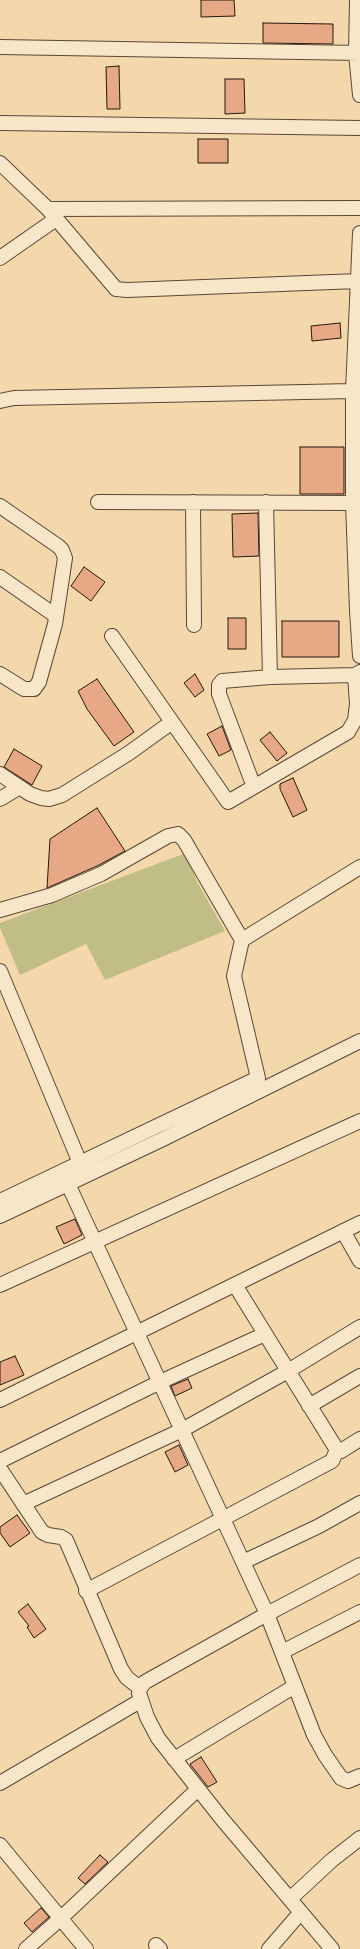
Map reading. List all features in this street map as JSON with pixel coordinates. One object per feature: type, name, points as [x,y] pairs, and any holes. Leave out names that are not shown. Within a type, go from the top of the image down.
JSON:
[{"type":"street","points":[[357,0],[360,95]]},
{"type":"street","points":[[0,48],[358,53]]},
{"type":"street","points":[[0,123],[360,128]]},
{"type":"street","points":[[0,163],[52,214],[112,286],[120,290],[358,280]]},
{"type":"street","points":[[0,258],[52,214],[360,208]]},
{"type":"street","points":[[360,233],[353,391],[353,502],[360,656]]},
{"type":"street","points":[[0,401],[14,398],[353,391]]},
{"type":"street","points":[[98,502],[353,502]]},
{"type":"street","points":[[193,502],[194,624]]},
{"type":"street","points":[[266,502],[270,677]]},
{"type":"street","points":[[0,506],[62,550],[65,558],[56,616],[37,686],[34,689],[24,689],[0,674]]},
{"type":"street","points":[[0,577],[56,616]]},
{"type":"street","points":[[112,636],[228,802],[254,787],[348,732],[355,720],[358,673],[222,680],[219,685],[222,702],[254,787]]},
{"type":"street","points":[[0,774],[41,798],[49,799],[62,795],[129,753],[172,722]]},
{"type":"street","points":[[0,799],[20,787]]},
{"type":"street","points":[[0,910],[52,895],[101,874],[168,836],[178,834],[184,840],[242,940],[234,976],[258,1078],[0,1201]]},
{"type":"street","points":[[242,940],[360,867]]},
{"type":"street","points":[[0,971],[80,1163]]},
{"type":"street","points":[[0,1216],[360,1041]]},
{"type":"street","points":[[0,1285],[360,1121]]},
{"type":"street","points":[[68,1184],[243,1562],[282,1652],[314,1735],[341,1778],[348,1781],[360,1776]]},
{"type":"street","points":[[0,1400],[360,1223]]},
{"type":"street","points":[[343,1232],[360,1261]]},
{"type":"street","points":[[235,1285],[336,1450]]},
{"type":"street","points":[[22,1504],[182,1430],[288,1371],[360,1327]]},
{"type":"street","points":[[0,1461],[160,1382],[265,1334]]},
{"type":"street","points":[[309,1406],[360,1376]]},
{"type":"street","points":[[336,1450],[341,1451],[360,1440]]},
{"type":"street","points":[[86,1591],[222,1518],[323,1467],[332,1461],[336,1450]]},
{"type":"street","points":[[0,1469],[42,1532],[48,1535],[61,1537],[66,1540],[86,1591],[121,1670],[140,1694],[158,1738],[198,1789],[332,1949]]},
{"type":"street","points":[[243,1562],[319,1526],[360,1503]]},
{"type":"street","points":[[0,1783],[140,1694],[145,1682],[266,1614],[360,1565]]},
{"type":"street","points":[[282,1652],[360,1612]]},
{"type":"street","points":[[174,1759],[295,1686]]},
{"type":"street","points":[[26,1949],[198,1789]]},
{"type":"street","points":[[290,1899],[332,1860],[360,1838]]},
{"type":"street","points":[[0,1846],[86,1949]]},
{"type":"street","points":[[269,1949],[301,1912]]},
{"type":"shaded area","points":[[186,853],[197,882],[225,931],[105,980],[86,944],[20,975],[0,928],[0,923]]},
{"type":"building","points":[[201,0],[234,0],[235,16],[201,17]]},
{"type":"building","points":[[263,23],[333,24],[333,44],[263,43]]},
{"type":"building","points":[[119,66],[120,109],[107,109],[106,67]]},
{"type":"building","points":[[225,79],[244,79],[245,113],[225,114]]},
{"type":"building","points":[[198,139],[228,139],[228,163],[198,163]]},
{"type":"building","points":[[340,323],[341,338],[312,341],[311,326]]},
{"type":"building","points":[[300,447],[344,447],[344,494],[300,494]]},
{"type":"building","points":[[258,513],[259,556],[233,557],[232,514]]},
{"type":"building","points":[[84,567],[105,582],[91,601],[71,586]]},
{"type":"building","points":[[228,618],[246,618],[246,649],[228,649]]},
{"type":"building","points":[[282,621],[339,621],[339,657],[282,657]]},
{"type":"building","points":[[195,674],[204,690],[195,697],[184,683]]},
{"type":"building","points":[[97,679],[134,732],[114,746],[87,709],[78,691]]},
{"type":"building","points":[[222,726],[231,750],[219,756],[207,734]]},
{"type":"building","points":[[270,732],[287,753],[277,761],[260,740]]},
{"type":"building","points":[[14,749],[42,766],[32,785],[4,767]]},
{"type":"building","points":[[293,778],[307,810],[293,817],[280,789],[280,784]]},
{"type":"building","points":[[97,808],[125,851],[97,866],[47,888],[50,839]]},
{"type":"building","points":[[75,1219],[82,1235],[64,1244],[56,1227]]},
{"type":"building","points":[[15,1356],[24,1375],[0,1385],[0,1362]]},
{"type":"building","points":[[188,1379],[192,1388],[175,1396],[171,1386]]},
{"type":"building","points":[[179,1445],[188,1465],[175,1472],[165,1452]]},
{"type":"building","points":[[17,1515],[30,1533],[10,1547],[0,1533],[0,1527]]},
{"type":"building","points":[[28,1604],[46,1629],[34,1638],[27,1627],[29,1626],[18,1612]]},
{"type":"building","points":[[201,1757],[217,1782],[208,1787],[190,1764]]},
{"type":"building","points":[[100,1855],[108,1862],[85,1884],[78,1878]]},
{"type":"building","points":[[41,1908],[49,1917],[32,1932],[24,1923]]}]
